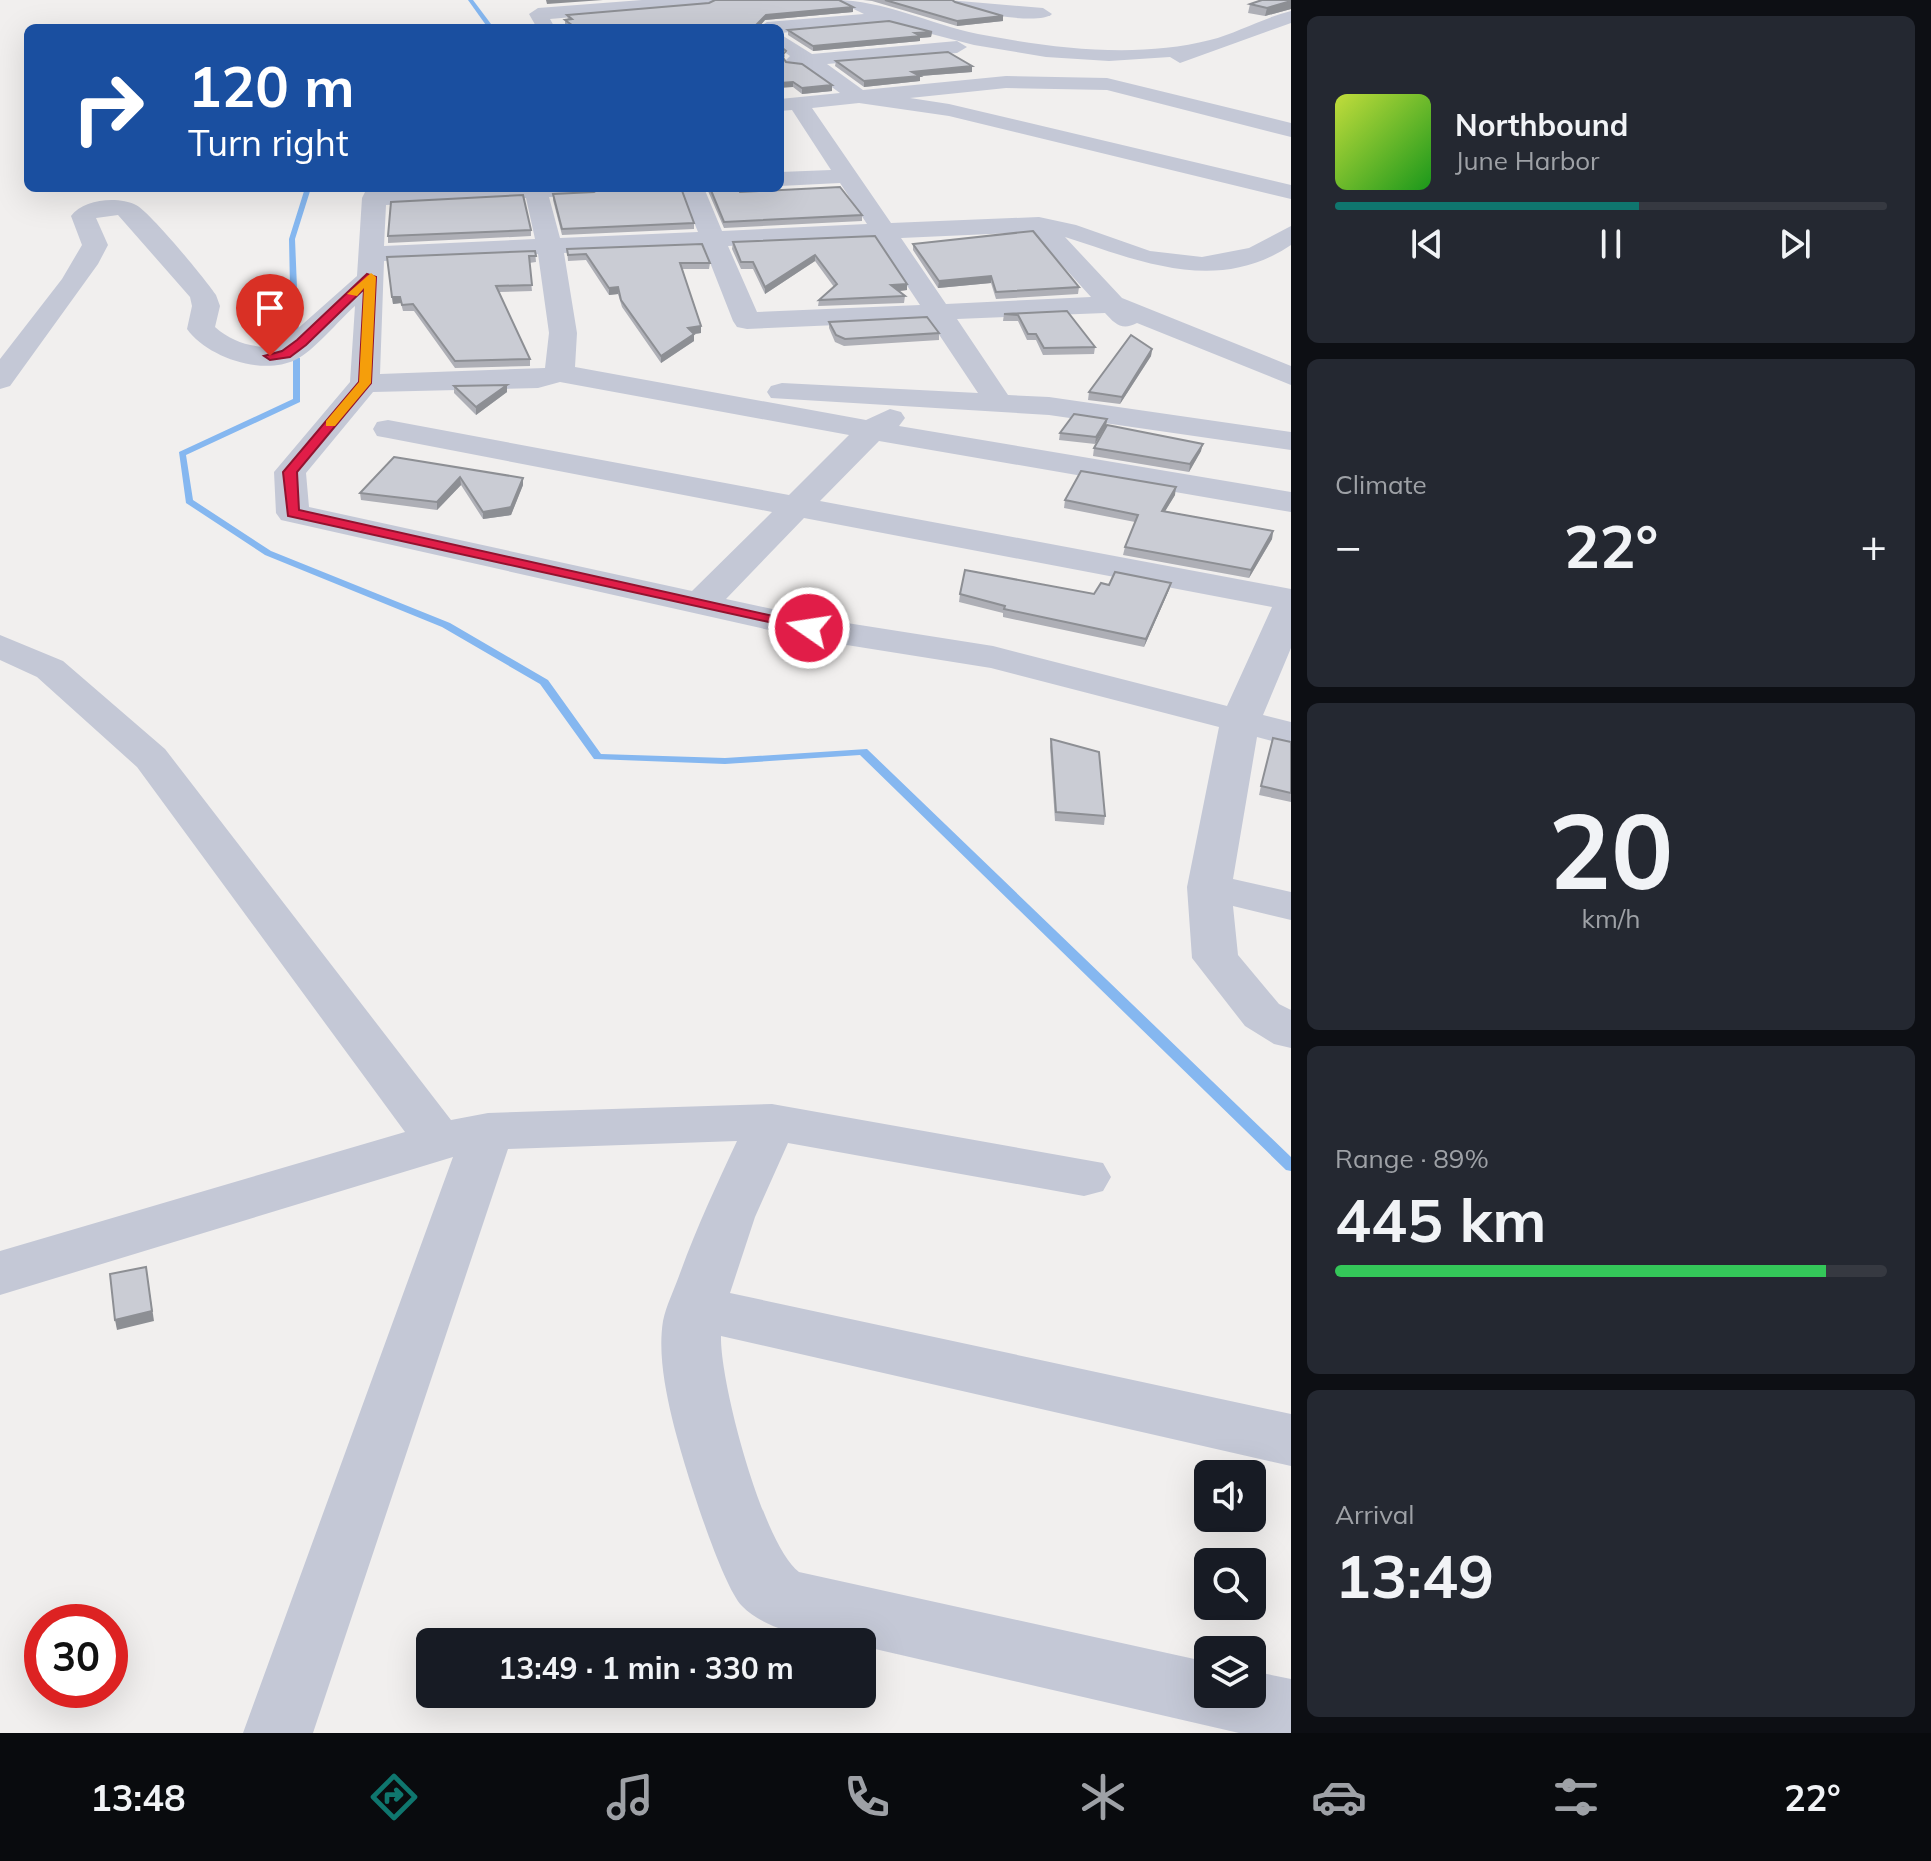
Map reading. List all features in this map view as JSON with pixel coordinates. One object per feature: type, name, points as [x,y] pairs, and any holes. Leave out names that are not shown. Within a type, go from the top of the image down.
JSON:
[{"type":"street","points":[[844,0],[891,17],[957,34],[1036,47],[1107,55],[1208,46]]},
{"type":"street","points":[[957,0],[990,9],[1043,14]]},
{"type":"street","points":[[544,24],[538,14],[598,3],[715,2]]},
{"type":"street","points":[[598,3],[617,24]]},
{"type":"street","points":[[784,24],[891,17]]},
{"type":"street","points":[[1107,84],[1291,17]]},
{"type":"street","points":[[1252,31],[1291,39]]},
{"type":"street","points":[[957,34],[1063,32]]},
{"type":"street","points":[[784,43],[859,97],[949,110],[1291,192]]},
{"type":"street","points":[[784,62],[954,47],[1036,47]]},
{"type":"street","points":[[789,104],[1006,82],[1107,84],[1291,130]]},
{"type":"street","points":[[789,104],[846,176],[992,402]]},
{"type":"street","points":[[784,179],[846,176]]},
{"type":"street","points":[[416,192],[376,193],[365,383],[290,472],[293,513],[809,628],[993,657],[1291,734]]},
{"type":"street","points":[[537,192],[550,246],[565,355],[559,373]]},
{"type":"street","points":[[694,192],[747,321],[1113,304],[1291,376]]},
{"type":"street","points":[[0,380],[59,305],[90,256],[95,245],[83,216],[113,207],[129,211],[203,295],[206,306],[201,329],[215,342],[237,351],[270,356],[286,354],[371,265],[550,246],[1039,224],[1071,228],[1144,257],[1201,264],[1237,261],[1269,251],[1291,234]]},
{"type":"street","points":[[1039,224],[1148,344]]},
{"type":"street","points":[[365,383],[538,379],[559,373],[1291,502]]},
{"type":"street","points":[[721,402],[770,392],[992,402],[1175,422],[1291,441]]},
{"type":"street","points":[[700,604],[872,430],[901,410],[992,402]]},
{"type":"street","points":[[388,429],[1291,602],[1240,721],[1209,887],[1215,958],[1262,1015],[1291,1032]]},
{"type":"street","points":[[0,646],[50,669],[151,758],[463,1136]]},
{"type":"street","points":[[0,683],[50,669]]},
{"type":"street","points":[[1209,887],[1291,906]]},
{"type":"street","points":[[772,1122],[728,1217],[696,1308],[692,1320],[691,1354],[702,1418],[753,1566],[764,1584],[782,1598],[1194,1691]]},
{"type":"street","points":[[0,1273],[463,1136],[772,1122],[1084,1177]]},
{"type":"street","points":[[278,1733],[463,1136]]},
{"type":"street","points":[[696,1308],[1291,1440]]},
{"type":"street","points":[[1266,1707],[1291,1712]]},
{"type":"building","points":[[715,0],[839,0],[853,7],[766,15],[757,24],[570,24],[565,20],[572,19],[567,15]]},
{"type":"building","points":[[885,0],[952,0],[1003,16],[957,21]]},
{"type":"building","points":[[1262,0],[1291,1],[1267,8],[1250,4]]},
{"type":"building","points":[[889,21],[932,32],[915,33],[921,36],[813,46],[788,30]]},
{"type":"building","points":[[948,52],[972,66],[912,72],[920,76],[864,81],[836,61]]},
{"type":"building","points":[[784,59],[802,64],[832,85],[802,88],[793,82],[784,83]]},
{"type":"building","points":[[840,187],[862,215],[724,222],[712,192]]},
{"type":"building","points":[[682,192],[694,223],[562,229],[553,194]]},
{"type":"building","points":[[523,195],[531,230],[388,236],[391,202]]},
{"type":"building","points":[[1033,231],[1079,287],[996,292],[991,276],[939,281],[913,244]]},
{"type":"building","points":[[875,236],[907,284],[891,285],[905,296],[819,300],[837,284],[815,255],[765,287],[753,262],[741,262],[733,242]]},
{"type":"building","points":[[702,244],[710,263],[680,263],[701,326],[688,328],[694,334],[661,356],[621,300],[618,287],[609,288],[586,254],[568,255],[567,249]]},
{"type":"building","points":[[535,251],[536,256],[529,256],[532,285],[496,286],[530,359],[455,361],[413,304],[402,305],[400,297],[392,297],[387,257]]},
{"type":"building","points":[[1067,311],[1095,347],[1044,348],[1036,334],[1028,334],[1018,315],[1004,314]]},
{"type":"building","points":[[927,317],[939,333],[845,339],[836,335],[829,322]]},
{"type":"building","points":[[1131,335],[1152,349],[1122,397],[1089,392]]},
{"type":"building","points":[[507,385],[476,407],[454,386]]},
{"type":"building","points":[[1074,414],[1107,419],[1096,437],[1060,433]]},
{"type":"building","points":[[1107,425],[1203,444],[1190,464],[1094,448]]},
{"type":"building","points":[[394,457],[523,478],[511,507],[483,512],[460,477],[437,502],[360,493]]},
{"type":"building","points":[[1081,471],[1176,487],[1162,511],[1273,531],[1251,570],[1125,547],[1138,515],[1065,500]]},
{"type":"building","points":[[965,570],[1094,594],[1101,583],[1109,585],[1115,572],[1171,583],[1146,639],[1004,609],[1005,606],[960,594]]},
{"type":"building","points":[[1273,738],[1291,742],[1291,793],[1261,786]]},
{"type":"building","points":[[1051,739],[1099,752],[1105,816],[1056,812]]},
{"type":"building","points":[[146,1267],[152,1311],[115,1320],[110,1274]]},
{"type":"waterway","points":[[470,0],[488,24]]},
{"type":"waterway","points":[[295,337],[292,239],[307,192]]},
{"type":"waterway","points":[[296,358],[297,400],[182,454],[189,501],[268,553],[446,625],[544,682],[598,757],[725,761],[863,751],[1291,1166]]},
{"type":"slow traffic","points":[[330,424],[365,383],[371,277],[353,294]]},
{"type":"route","points":[[270,356],[286,354],[302,342],[371,277],[365,383],[290,472],[293,513],[809,628]]}]
